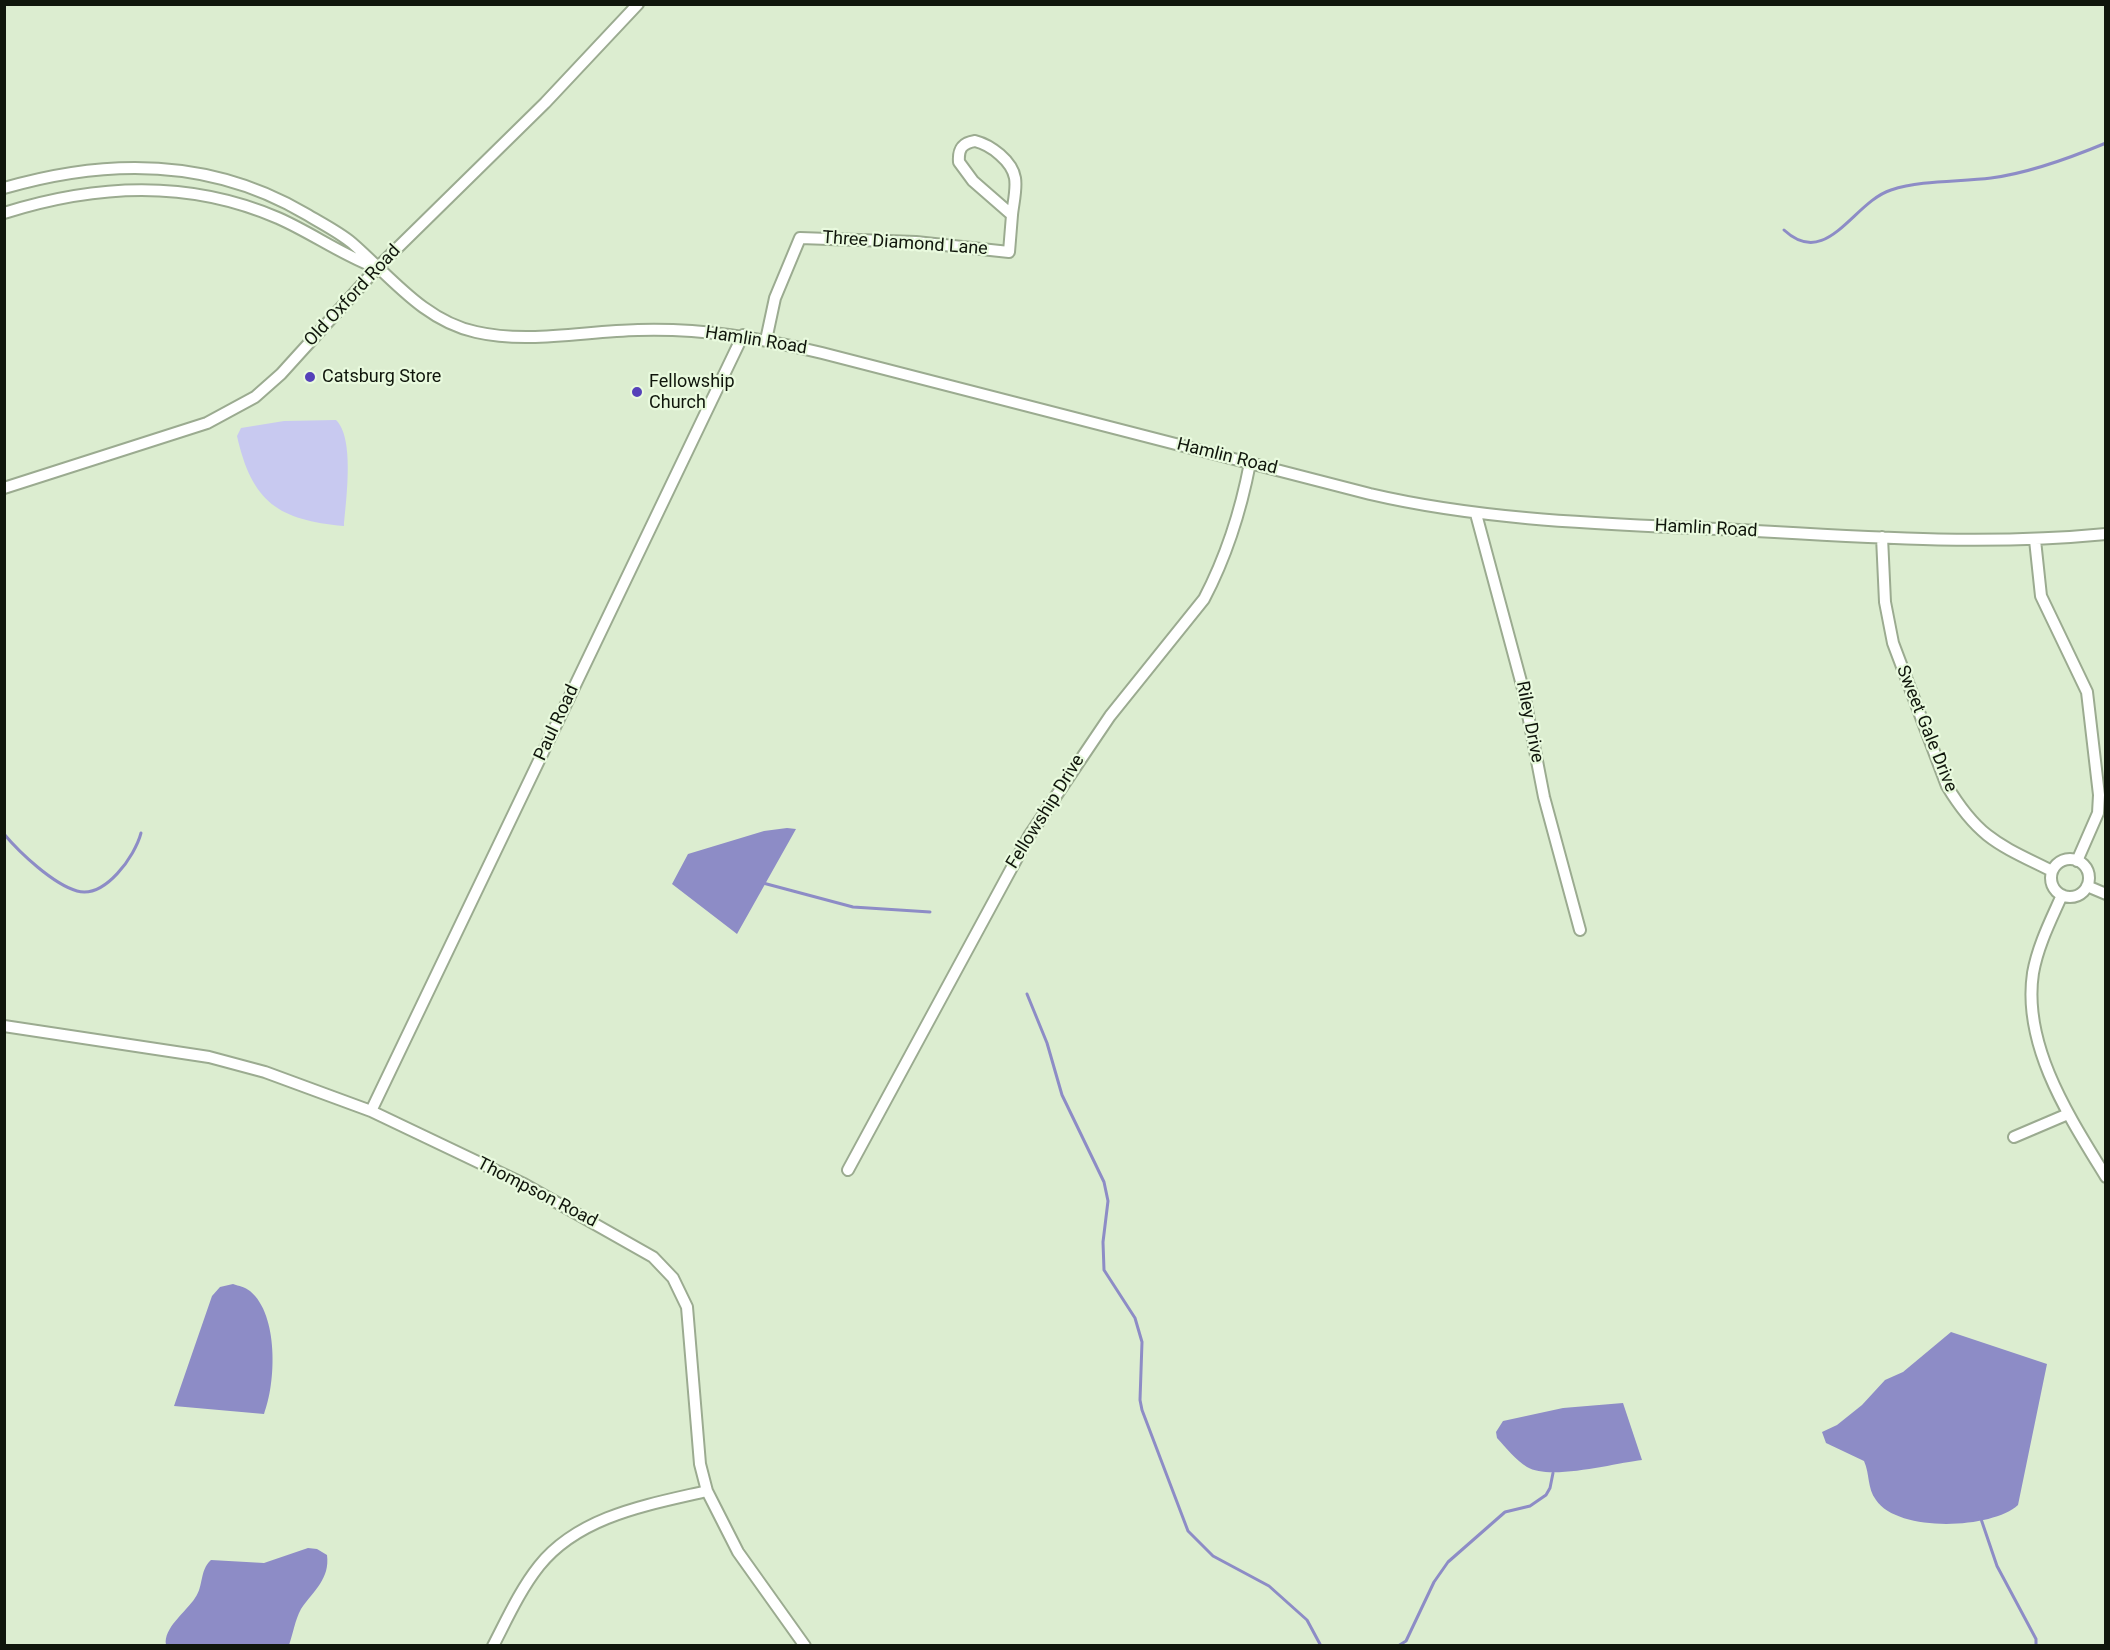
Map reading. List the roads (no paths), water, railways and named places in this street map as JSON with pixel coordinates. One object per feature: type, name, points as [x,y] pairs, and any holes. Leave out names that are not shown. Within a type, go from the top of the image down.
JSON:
[{"type":"street","name":"Old Oxford Road","points":[[4,488],[190,429],[237,409],[281,374],[377,268],[545,103],[638,4]]},
{"type":"street","name":"Three Diamond Lane","points":[[766,340],[775,298],[800,238],[916,243],[1009,252],[1016,180],[1014,173],[1004,159],[984,143],[966,142],[958,154],[959,162],[973,182],[1012,215]]},
{"type":"street","points":[[4,188],[52,175],[97,168],[140,167],[199,173],[245,185],[297,209],[351,242],[377,268]]},
{"type":"street","points":[[4,213],[61,197],[102,190],[185,193],[234,204],[276,217],[347,256],[377,268]]},
{"type":"street","name":"Hamlin Road","points":[[377,268],[439,317],[475,332],[526,336],[657,330],[743,335],[1400,501],[1476,514],[1662,527],[1882,537],[2036,540],[2106,534]]},
{"type":"street","name":"Paul Road","points":[[371,1111],[743,335]]},
{"type":"street","name":"Fellowship Drive","points":[[848,1170],[1029,836],[1110,716],[1204,599],[1214,581],[1236,518],[1250,463]]},
{"type":"street","name":"Riley Drive","points":[[1476,514],[1524,689],[1544,797],[1580,930]]},
{"type":"street","name":"Sweet Gale Drive","points":[[1882,537],[1885,602],[1893,643],[1947,786],[1958,805],[1982,833],[2006,850],[2052,872]]},
{"type":"street","points":[[2036,540],[2041,596],[2087,692],[2098,813],[2077,861]]},
{"type":"street","points":[[2063,861],[2077,861],[2088,871],[2087,886],[2077,896],[2062,895],[2053,885],[2052,872],[2063,861]]},
{"type":"street","points":[[2087,886],[2106,894]]},
{"type":"street","points":[[2062,895],[2038,953],[2033,974],[2033,1008],[2044,1056],[2068,1114],[2106,1178]]},
{"type":"street","name":"Thompson Road","points":[[4,1026],[209,1057],[265,1072],[371,1111],[552,1198],[643,1250],[663,1266],[680,1288],[687,1307],[700,1464],[706,1491],[738,1552],[805,1646]]},
{"type":"street","points":[[2014,1137],[2068,1114]]},
{"type":"street","points":[[493,1646],[534,1573],[563,1542],[596,1522],[639,1508],[706,1491]]},
{"type":"waterway","points":[[1784,230],[1799,240],[1814,242],[1827,238],[1839,230],[1864,207],[1891,190],[1915,184],[1991,178],[2020,173],[2106,143]]},
{"type":"waterway","points":[[4,834],[28,859],[58,882],[77,891],[88,892],[98,889],[117,874],[132,853],[141,833]]},
{"type":"waterway","points":[[763,883],[853,907],[930,912]]},
{"type":"waterway","points":[[1027,994],[1047,1043],[1062,1095],[1104,1182],[1108,1201],[1103,1242],[1104,1270],[1135,1318],[1142,1342],[1140,1400],[1142,1410],[1188,1531],[1213,1556],[1269,1586],[1307,1620],[1321,1646]]},
{"type":"waterway","points":[[1398,1646],[1406,1641],[1434,1582],[1448,1562],[1505,1512],[1530,1506],[1546,1495],[1553,1473]]},
{"type":"waterway","points":[[1980,1516],[1997,1566],[2036,1639],[2036,1646]]},
{"type":"place","name":"Catsburg Store","points":[[310,377]]},
{"type":"place","name":"Fellowship Church","points":[[637,392]]}]
